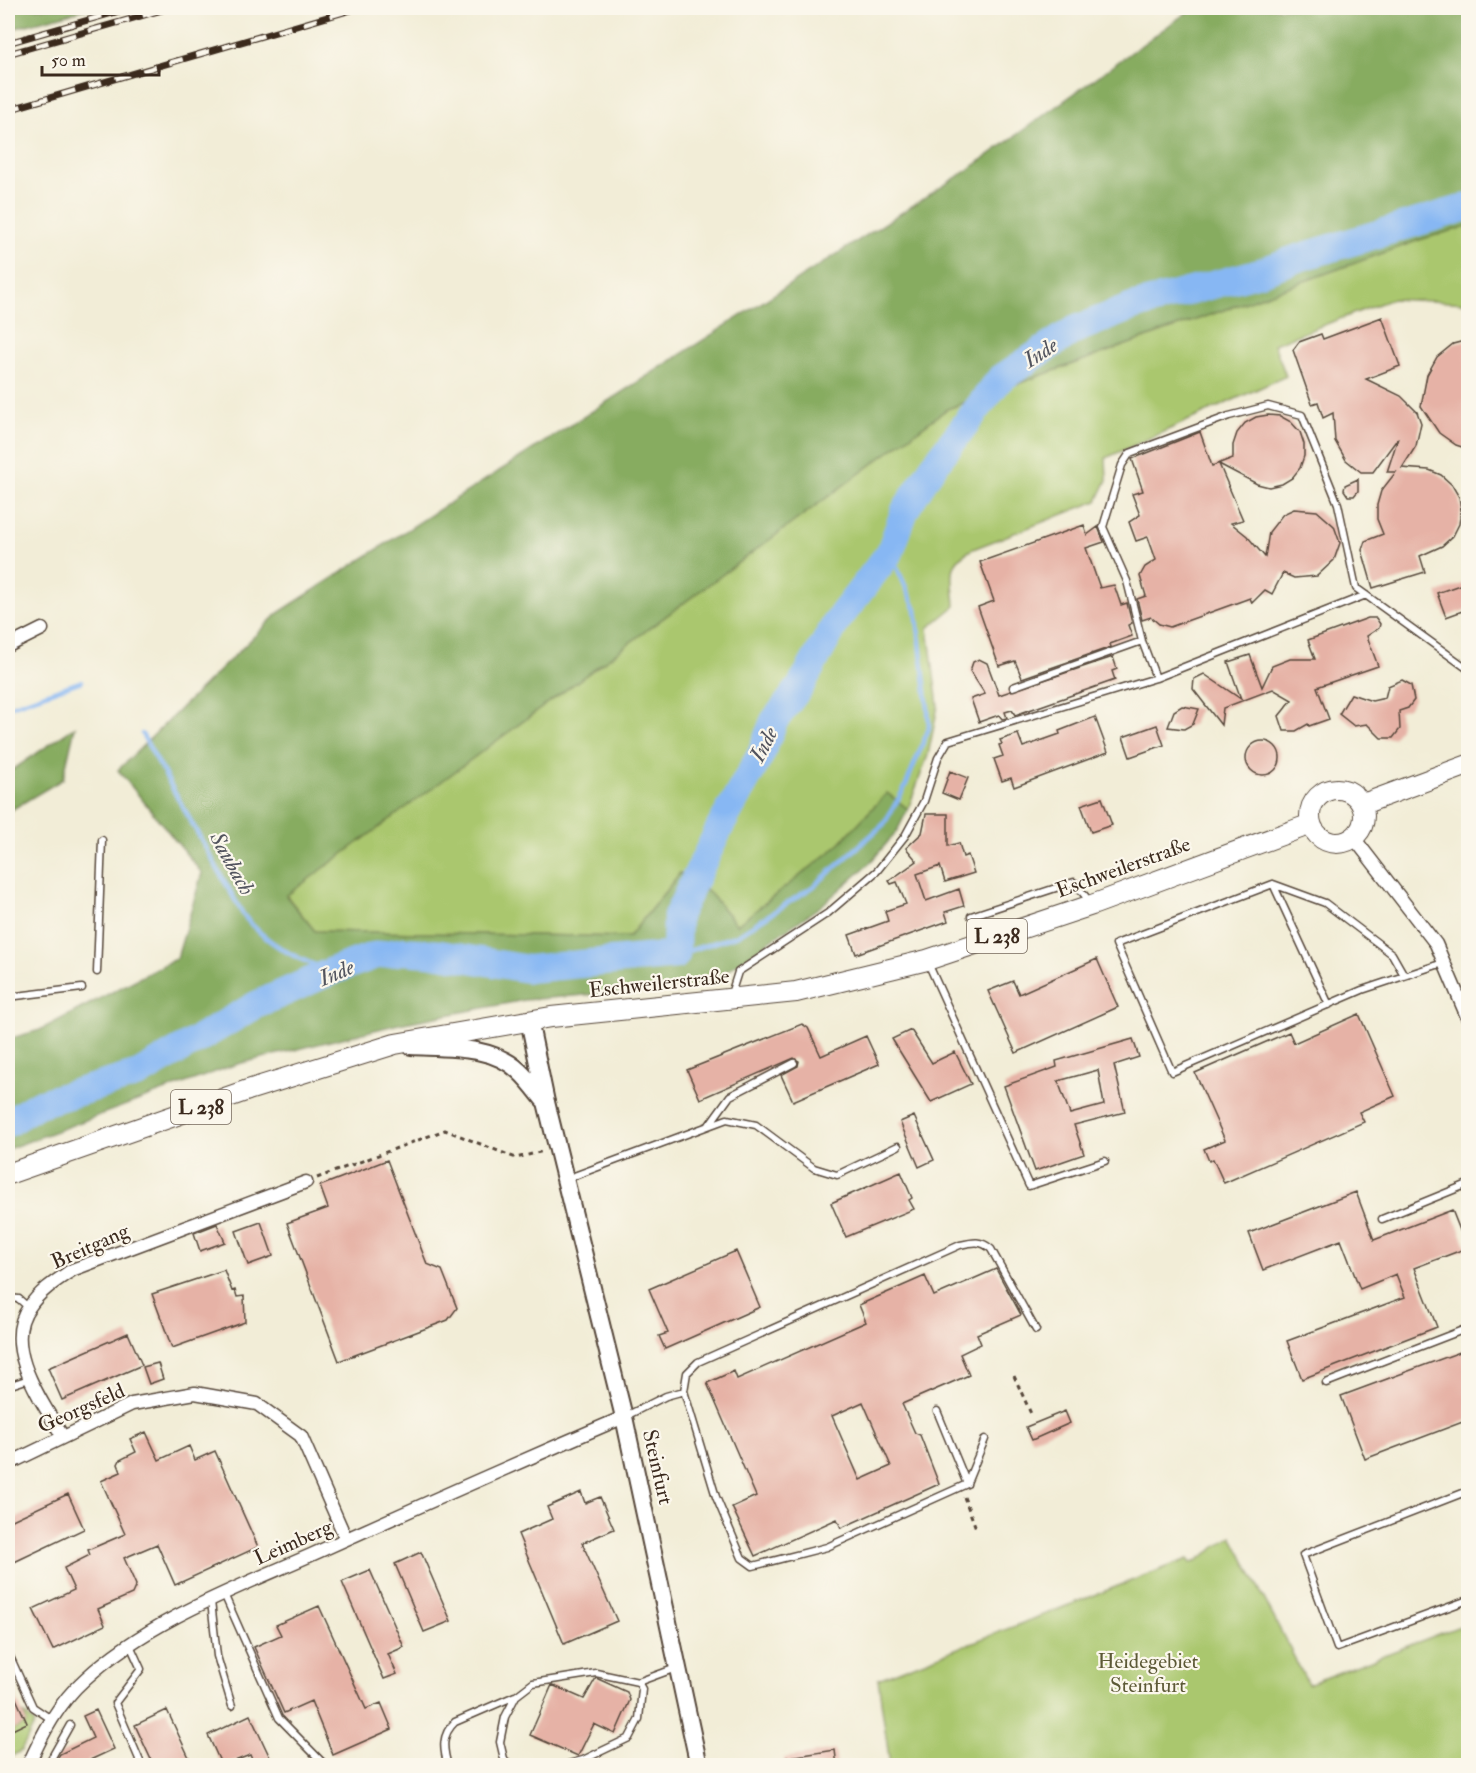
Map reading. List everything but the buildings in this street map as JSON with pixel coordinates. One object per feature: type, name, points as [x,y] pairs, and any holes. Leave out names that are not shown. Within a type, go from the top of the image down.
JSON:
[{"type":"main road","points":[[1363,804],[1468,765]]},
{"type":"main road","points":[[1333,788],[1350,791],[1363,804],[1365,819],[1354,838],[1340,843],[1328,842],[1320,837],[1311,824],[1312,805],[1324,791],[1333,788]]},
{"type":"main road","name":"Eschweilerstraße","points":[[8,1174],[248,1090],[395,1044],[529,1020],[796,992],[927,960],[1092,905],[1311,824]]},
{"type":"street","points":[[8,646],[42,629]]},
{"type":"street","points":[[1354,838],[1397,896],[1425,927],[1446,962],[1468,1019]]},
{"type":"street","name":"Steinfurt","points":[[529,1020],[546,1102],[624,1417],[680,1667],[699,1766]]},
{"type":"street","points":[[395,1044],[487,1053],[501,1058],[519,1071],[546,1102]]},
{"type":"street","name":"Breitgang","points":[[63,1437],[29,1379],[20,1334],[28,1307],[47,1287],[72,1270],[306,1182]]},
{"type":"street","name":"Georgsfeld","points":[[8,1464],[132,1404],[195,1393],[257,1404],[301,1436],[346,1539]]},
{"type":"street","name":"Leimberg","points":[[28,1766],[51,1719],[84,1679],[129,1643],[224,1594],[624,1417]]},
{"type":"lane","points":[[1156,678],[1142,641],[1126,581],[1103,527],[1122,465],[1130,453],[1229,416],[1268,406],[1302,415],[1338,504],[1356,588],[1468,669]]},
{"type":"lane","points":[[729,1000],[738,972],[828,913],[877,871],[905,836],[924,801],[938,758],[948,741],[1156,678],[1366,595]]},
{"type":"lane","points":[[1013,687],[1142,641]]},
{"type":"lane","points":[[97,972],[102,840]]},
{"type":"lane","points":[[971,916],[1074,882],[1092,905]]},
{"type":"lane","points":[[1404,975],[1392,954],[1325,903],[1273,884],[1116,944],[1172,1072],[1329,1005],[1404,975],[1446,962]]},
{"type":"lane","points":[[1273,884],[1329,1005]]},
{"type":"lane","points":[[927,960],[1029,1186],[1105,1161]]},
{"type":"lane","points":[[8,997],[82,988]]},
{"type":"lane","points":[[709,1125],[730,1096],[794,1063]]},
{"type":"lane","points":[[566,1179],[727,1119],[756,1125],[814,1168],[837,1175],[898,1146]]},
{"type":"lane","points":[[1382,1219],[1468,1184]]},
{"type":"lane","points":[[985,1439],[967,1484],[827,1547],[753,1566],[742,1558],[716,1497],[684,1391],[687,1373],[698,1362],[960,1245],[974,1242],[984,1243],[991,1249],[1036,1330]]},
{"type":"lane","points":[[8,1298],[19,1299],[28,1307]]},
{"type":"lane","points":[[1326,1383],[1468,1328]]},
{"type":"lane","points":[[8,1386],[29,1379]]},
{"type":"lane","points":[[624,1417],[666,1396],[684,1391]]},
{"type":"lane","points":[[938,1411],[967,1484]]},
{"type":"lane","points":[[1468,1491],[1303,1555],[1337,1648],[1468,1600]]},
{"type":"lane","points":[[224,1594],[279,1718],[326,1766]]},
{"type":"lane","points":[[211,1601],[217,1656],[232,1706]]},
{"type":"lane","points":[[129,1643],[141,1669],[114,1703],[142,1766]]},
{"type":"lane","points":[[8,1652],[33,1707],[51,1719]]},
{"type":"lane","points":[[448,1766],[443,1745],[448,1729],[455,1722],[516,1696],[533,1683],[596,1672],[638,1682],[680,1667]]},
{"type":"lane","points":[[561,1766],[582,1760],[629,1738],[639,1719],[642,1689],[638,1682]]},
{"type":"lane","points":[[511,1766],[504,1759],[500,1742],[505,1718],[516,1696]]},
{"type":"lane","points":[[47,1766],[70,1725]]},
{"type":"path","points":[[306,1182],[445,1130],[516,1158],[558,1147]]},
{"type":"path","points":[[1014,1376],[1032,1416]]},
{"type":"path","points":[[960,1487],[976,1528]]},
{"type":"green space","points":[[8,8],[91,8],[8,30]]},
{"type":"green space","points":[[1193,8],[1468,8],[1468,226],[1422,239],[947,409],[286,896],[315,931],[629,937],[680,873],[707,890],[737,925],[834,849],[887,793],[908,809],[897,831],[869,864],[821,906],[706,985],[525,1000],[399,1024],[234,1065],[8,1149],[8,1039],[40,1030],[177,958],[202,873],[118,770],[278,613],[968,170]]},
{"type":"green space","points":[[1468,226],[1468,303],[1392,299],[1274,344],[1286,376],[1106,458],[1107,480],[1097,501],[964,554],[954,566],[955,606],[928,628],[938,706],[928,755],[908,809],[887,793],[834,849],[737,925],[707,890],[680,873],[629,937],[315,931],[286,895],[947,409],[1422,239]]},
{"type":"green space","points":[[75,727],[63,779],[8,812],[8,773]]},
{"type":"green space","name":"Heidegebiet Steinfurt","points":[[1232,1536],[1308,1684],[1468,1623],[1468,1765],[890,1765],[878,1679],[1188,1559],[1191,1563],[1195,1562]]},
{"type":"green space","points":[[23,1713],[35,1723],[21,1751],[8,1758],[8,1732],[27,1723]]},
{"type":"waterway","name":"Inde","points":[[8,1123],[38,1104],[139,1074],[256,1005],[332,971],[373,956],[404,951],[440,954],[528,969],[676,955],[677,916],[720,827],[761,754],[774,721],[800,687],[837,621],[890,552],[905,510],[932,468],[1000,379],[1074,330],[1132,307],[1260,272],[1298,258],[1468,207]]},
{"type":"waterway","points":[[676,955],[738,935],[814,886],[884,824],[905,787],[929,728],[928,709],[916,610],[890,552]]},
{"type":"waterway","name":"Saubach","points":[[8,707],[82,681]]},
{"type":"waterway","name":"Saubach","points":[[142,734],[244,916],[262,935],[284,950],[332,971]]},
{"type":"railway","points":[[8,43],[130,8]]},
{"type":"railway","points":[[8,54],[169,8]]},
{"type":"railway","points":[[8,110],[358,8]]}]
